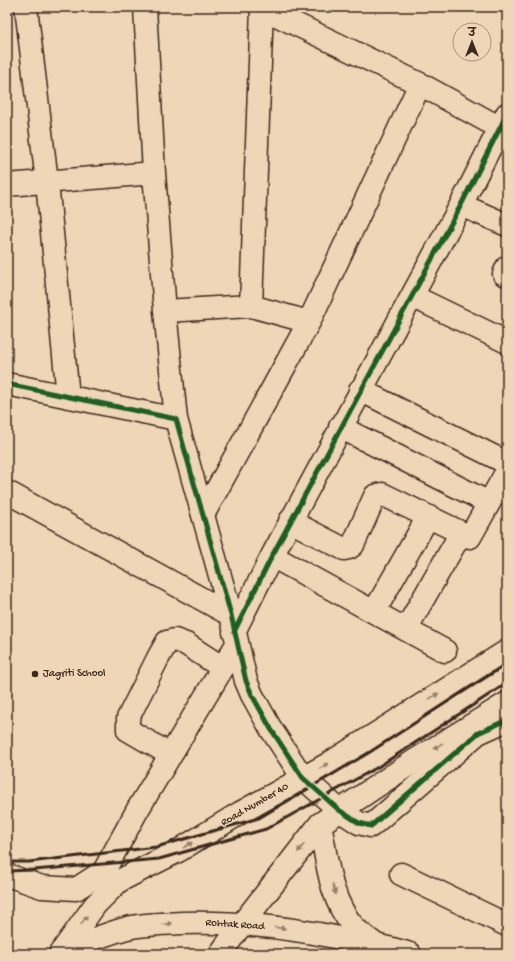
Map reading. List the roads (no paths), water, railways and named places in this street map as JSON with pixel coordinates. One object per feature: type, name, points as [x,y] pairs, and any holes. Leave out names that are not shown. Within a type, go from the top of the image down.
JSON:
[{"type":"street","points":[[26,7],[47,182],[68,397]]},
{"type":"street","points":[[145,7],[154,173],[165,311],[176,419],[234,630],[246,681],[252,695],[271,729],[303,778],[339,810],[359,823],[372,826],[478,733],[507,720]]},
{"type":"street","points":[[7,876],[42,887],[76,889],[104,871],[138,809],[223,668],[234,630],[290,521],[461,205],[503,121],[420,84],[261,7],[251,306]]},
{"type":"street","points":[[203,515],[309,322],[420,84]]},
{"type":"street","points":[[7,185],[154,173]]},
{"type":"street","points":[[461,205],[507,225]]},
{"type":"street","points":[[412,296],[507,342]]},
{"type":"street","points":[[165,311],[251,306],[309,322]]},
{"type":"street","points":[[7,384],[176,419]]},
{"type":"street","points":[[360,390],[507,463]]},
{"type":"street","points":[[340,428],[489,503]]},
{"type":"street","points":[[290,521],[344,549],[349,548],[353,545],[375,496],[382,494],[470,538],[507,471]]},
{"type":"street","points":[[7,492],[234,630]]},
{"type":"street","points":[[374,612],[428,517]]},
{"type":"street","points":[[406,630],[461,533]]},
{"type":"street","points":[[272,556],[445,651]]},
{"type":"street","points":[[171,755],[128,730],[128,718],[167,642],[175,640],[186,644],[223,668]]},
{"type":"street","name":"Road Number 40","points":[[61,953],[95,905],[119,881],[178,851],[240,813],[328,764],[507,651]]},
{"type":"street","points":[[220,954],[320,824],[417,759],[507,703]]},
{"type":"street","points":[[320,824],[331,878],[340,906],[354,927],[376,945]]},
{"type":"street","points":[[401,874],[507,925]]},
{"type":"street","name":"Rohtak Road","points":[[61,953],[92,940],[128,928],[172,923],[242,924],[322,934],[376,945],[410,954]]},
{"type":"street","points":[[100,954],[128,928]]},
{"type":"railway","points":[[7,862],[29,862],[156,847],[259,818],[370,752],[507,663]]},
{"type":"railway","points":[[7,871],[159,859],[266,829],[378,767],[507,683]]},
{"type":"place","name":"Jagriti School","points":[[35,674]]}]
